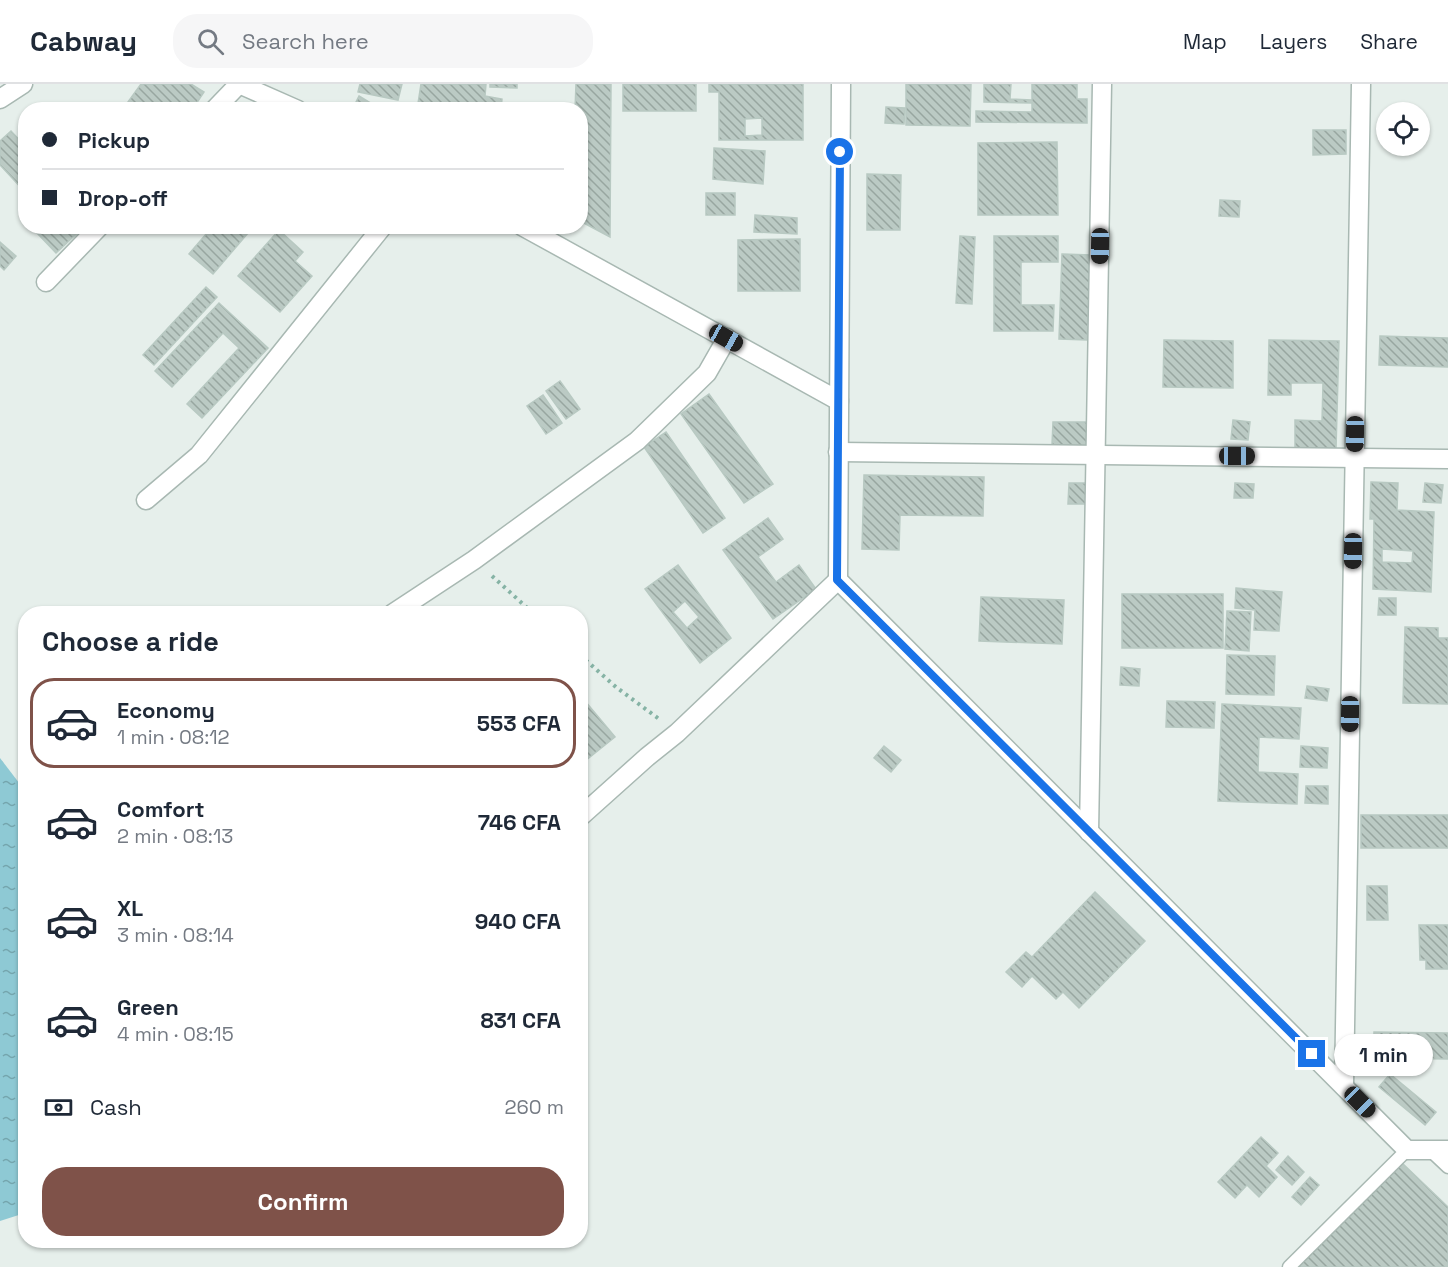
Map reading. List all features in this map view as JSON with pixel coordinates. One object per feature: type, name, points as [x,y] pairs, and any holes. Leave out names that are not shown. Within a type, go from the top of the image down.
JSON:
[{"type":"street","points":[[0,99],[23,84]]},
{"type":"street","points":[[222,102],[239,84],[280,102]]},
{"type":"street","points":[[841,84],[837,580],[1407,1150],[1439,1150]]},
{"type":"street","points":[[1089,832],[1102,84]]},
{"type":"street","points":[[1344,1086],[1361,84]]},
{"type":"street","points":[[46,282],[92,234]]},
{"type":"street","points":[[146,500],[199,455],[377,234]]},
{"type":"street","points":[[537,234],[839,401]]},
{"type":"street","points":[[404,606],[474,560],[637,441],[707,372],[726,338]]},
{"type":"street","points":[[838,453],[1448,459]]},
{"type":"street","points":[[588,810],[677,733],[837,580]]},
{"type":"lane","points":[[1289,1267],[1407,1150]]},
{"type":"lane","points":[[1439,1150],[1448,1167]]},
{"type":"path","points":[[474,560],[525,606]]},
{"type":"path","points":[[588,662],[616,687],[677,733]]},
{"type":"water","points":[[0,758],[18,782],[18,1215],[0,1221]]},
{"type":"building","points":[[141,84],[191,84],[204,92],[197,102],[128,102]]},
{"type":"building","points":[[360,84],[402,84],[398,100],[358,92]]},
{"type":"building","points":[[421,84],[486,84],[485,96],[502,99],[502,102],[418,102]]},
{"type":"building","points":[[490,84],[517,84],[517,88],[490,87]]},
{"type":"building","points":[[576,84],[611,84],[610,237],[588,225],[588,102],[575,102]]},
{"type":"building","points":[[623,84],[696,84],[696,111],[623,111]]},
{"type":"building","points":[[709,84],[803,84],[803,140],[719,140],[719,92],[709,92]],"holes":[[[762,118],[762,135],[745,136],[745,119]]]},
{"type":"building","points":[[906,84],[971,84],[970,126],[906,125]]},
{"type":"building","points":[[984,84],[1011,84],[1010,99],[1032,100],[1032,84],[1077,84],[1077,99],[1087,99],[1087,123],[976,122],[976,111],[1032,112],[1032,103],[984,102]]},
{"type":"building","points":[[359,96],[369,102],[356,102]]},
{"type":"building","points":[[886,107],[905,108],[904,124],[885,123]]},
{"type":"building","points":[[1313,130],[1346,130],[1346,154],[1313,155]]},
{"type":"building","points":[[11,131],[18,138],[18,184],[0,165],[0,141]]},
{"type":"building","points":[[1057,142],[1058,215],[978,215],[978,143]]},
{"type":"building","points":[[714,148],[765,151],[763,184],[713,179]]},
{"type":"building","points":[[867,174],[901,175],[900,230],[867,230]]},
{"type":"building","points":[[706,193],[735,193],[735,215],[706,215]]},
{"type":"building","points":[[1220,200],[1240,201],[1239,217],[1219,216]]},
{"type":"building","points":[[755,215],[797,218],[797,234],[754,232]]},
{"type":"building","points":[[38,234],[76,234],[56,253]]},
{"type":"building","points":[[206,234],[247,234],[213,274],[189,254]]},
{"type":"building","points":[[275,234],[283,234],[303,252],[295,261],[312,276],[280,312],[238,276]]},
{"type":"building","points":[[960,236],[975,237],[972,304],[956,303]]},
{"type":"building","points":[[994,236],[1058,236],[1058,262],[1021,262],[1021,305],[1054,305],[1053,331],[994,331]]},
{"type":"building","points":[[800,239],[800,291],[738,291],[738,240]]},
{"type":"building","points":[[0,242],[16,256],[4,270],[0,266]]},
{"type":"building","points":[[1062,254],[1091,255],[1087,340],[1059,339]]},
{"type":"building","points":[[206,287],[217,297],[154,365],[143,355]]},
{"type":"building","points":[[219,303],[268,348],[202,418],[187,404],[239,348],[223,333],[172,387],[155,371]]},
{"type":"building","points":[[1380,336],[1448,338],[1448,367],[1379,365]]},
{"type":"building","points":[[1164,340],[1233,341],[1233,388],[1163,387]]},
{"type":"building","points":[[1269,340],[1339,341],[1336,449],[1295,448],[1295,420],[1322,421],[1323,383],[1291,383],[1291,395],[1268,395]]},
{"type":"building","points":[[560,381],[580,409],[566,419],[546,391]]},
{"type":"building","points":[[709,394],[773,484],[744,503],[681,414]]},
{"type":"building","points":[[543,395],[562,423],[546,434],[527,406]]},
{"type":"building","points":[[1233,420],[1250,422],[1248,440],[1231,439]]},
{"type":"building","points":[[1053,422],[1089,422],[1089,446],[1052,445]]},
{"type":"building","points":[[666,432],[725,518],[703,533],[644,447]]},
{"type":"building","points":[[864,475],[984,477],[983,516],[900,515],[899,550],[862,549]]},
{"type":"building","points":[[1371,482],[1398,483],[1397,510],[1434,512],[1431,592],[1373,589],[1374,519],[1370,519]],"holes":[[[1382,549],[1413,551],[1412,563],[1382,562]]]},
{"type":"building","points":[[1069,483],[1091,483],[1090,504],[1068,504]]},
{"type":"building","points":[[1235,483],[1254,484],[1253,498],[1234,498]]},
{"type":"building","points":[[1425,483],[1443,485],[1441,503],[1423,502]]},
{"type":"building","points":[[768,518],[783,539],[758,557],[776,582],[799,565],[816,589],[773,619],[723,550]]},
{"type":"building","points":[[678,565],[731,638],[700,663],[645,589]],"holes":[[[685,601],[699,617],[687,628],[673,612]]]},
{"type":"building","points":[[1236,588],[1282,592],[1279,631],[1254,630],[1255,610],[1235,608]]},
{"type":"building","points":[[1122,594],[1223,594],[1223,648],[1122,648]]},
{"type":"building","points":[[981,597],[1064,600],[1062,644],[979,641]]},
{"type":"building","points":[[1379,598],[1396,598],[1396,615],[1378,615]]},
{"type":"building","points":[[1227,611],[1251,612],[1249,651],[1225,649]]},
{"type":"building","points":[[1405,627],[1438,628],[1438,638],[1448,638],[1448,704],[1403,703]]},
{"type":"building","points":[[1227,655],[1275,656],[1274,695],[1226,694]]},
{"type":"building","points":[[1121,667],[1140,669],[1139,686],[1120,685]]},
{"type":"building","points":[[1307,686],[1329,689],[1327,701],[1305,698]]},
{"type":"building","points":[[1167,701],[1215,702],[1214,728],[1166,727]]},
{"type":"building","points":[[1222,704],[1301,708],[1299,739],[1259,737],[1258,772],[1298,774],[1297,804],[1218,801]]},
{"type":"building","points":[[588,705],[615,737],[588,759]]},
{"type":"building","points":[[884,746],[901,760],[891,772],[874,758]]},
{"type":"building","points":[[1301,746],[1328,748],[1327,768],[1300,767]]},
{"type":"building","points":[[1306,786],[1328,786],[1328,804],[1305,803]]},
{"type":"building","points":[[1361,815],[1448,815],[1448,848],[1361,848]]},
{"type":"building","points":[[1367,886],[1387,886],[1388,920],[1367,920]]},
{"type":"building","points":[[1095,892],[1145,941],[1079,1008],[1063,992],[1056,999],[1032,976],[1022,987],[1006,972],[1026,952],[1032,957]]},
{"type":"building","points":[[1419,925],[1448,925],[1448,969],[1426,969],[1426,960],[1420,960]]},
{"type":"building","points":[[1374,1032],[1448,1033],[1448,1059],[1373,1058]]},
{"type":"building","points":[[1390,1074],[1436,1112],[1425,1125],[1379,1087]]},
{"type":"building","points":[[1261,1137],[1278,1153],[1266,1166],[1277,1177],[1259,1197],[1247,1185],[1235,1198],[1218,1182]]},
{"type":"building","points":[[1288,1156],[1304,1172],[1292,1185],[1276,1170]]},
{"type":"building","points":[[1401,1162],[1448,1207],[1448,1267],[1298,1267]]},
{"type":"building","points":[[1310,1177],[1319,1185],[1301,1205],[1292,1197]]},
{"type":"route","points":[[840,152],[837,580],[1312,1054]]}]
